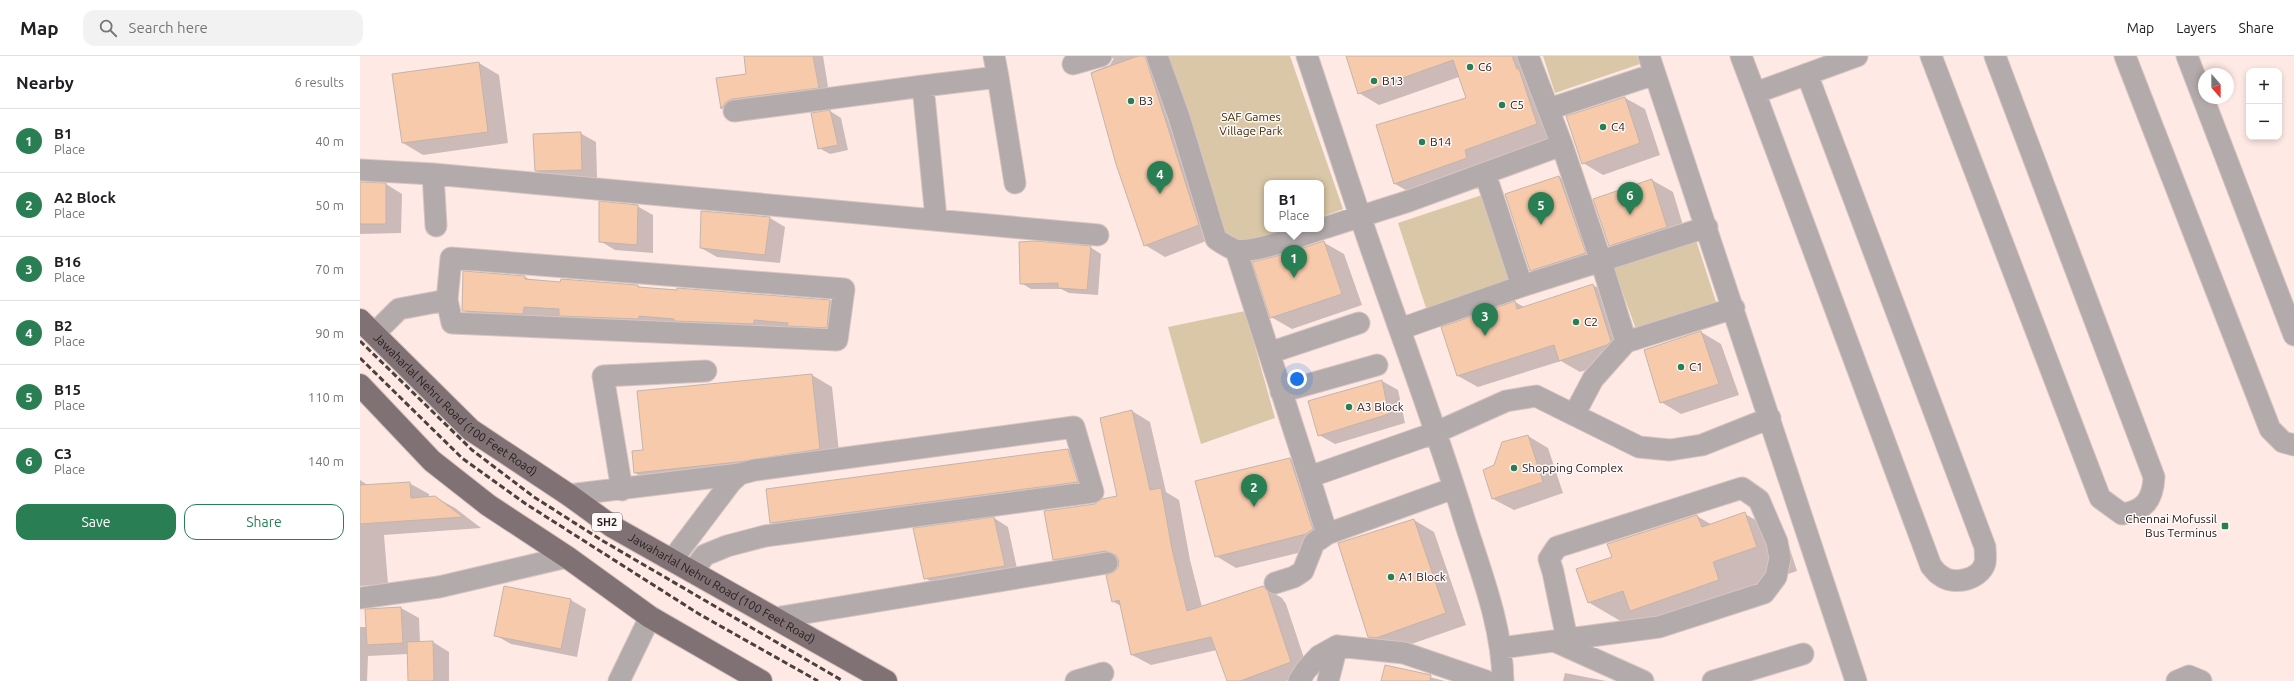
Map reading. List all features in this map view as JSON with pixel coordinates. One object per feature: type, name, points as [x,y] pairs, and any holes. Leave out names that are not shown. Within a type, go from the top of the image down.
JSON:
[{"type":"main road","name":"Jawaharlal Nehru Road (100 Feet Road)","points":[[367,327],[471,430],[613,527],[886,681]]},
{"type":"main road","points":[[360,385],[432,461],[488,505],[567,557],[650,617],[761,681]]},
{"type":"street","points":[[994,56],[1015,183]]},
{"type":"street","points":[[1073,64],[1101,56]]},
{"type":"street","points":[[1158,56],[1179,117],[1216,239],[1236,250],[1272,245],[1312,232]]},
{"type":"street","points":[[1307,56],[1360,216],[1437,432],[1492,605],[1501,648],[1503,681]]},
{"type":"street","points":[[1528,56],[1562,145],[1601,261],[1626,342]]},
{"type":"street","points":[[1741,56],[1931,566],[1940,576],[1952,580],[1965,580],[1976,574],[1985,563],[1985,547],[1807,74]]},
{"type":"street","points":[[1755,94],[1856,56]]},
{"type":"street","points":[[1931,56],[2100,498],[2122,514],[2135,512],[2147,502],[2153,491],[2154,477],[1995,56]]},
{"type":"street","points":[[2125,56],[2270,429],[2283,442],[2294,445]]},
{"type":"street","points":[[2187,56],[2294,336]]},
{"type":"street","points":[[1549,109],[1652,65],[1734,308],[1856,681]]},
{"type":"street","points":[[734,111],[998,77]]},
{"type":"street","points":[[923,86],[936,218]]},
{"type":"street","points":[[1324,228],[1455,185],[1562,145]]},
{"type":"street","points":[[360,170],[433,174],[936,218],[1007,227],[1098,235]]},
{"type":"street","points":[[1485,173],[1522,286]]},
{"type":"street","points":[[433,174],[436,226]]},
{"type":"street","points":[[1400,329],[1522,286],[1707,227]]},
{"type":"street","points":[[1236,250],[1327,534]]},
{"type":"street","points":[[451,258],[844,289],[837,340],[452,323],[447,300],[451,258]]},
{"type":"street","points":[[367,327],[399,309],[447,300]]},
{"type":"street","points":[[1574,415],[1593,379],[1626,342],[1734,308]]},
{"type":"street","points":[[1269,353],[1359,323]]},
{"type":"street","points":[[1281,392],[1378,366]]},
{"type":"street","points":[[622,490],[603,376],[706,371]]},
{"type":"street","points":[[1309,478],[1437,432],[1506,401],[1536,396],[1638,447],[1670,450],[1702,445],[1770,418]]},
{"type":"street","points":[[568,495],[622,490],[953,442],[1074,427],[1093,492],[765,536],[727,546],[705,555],[692,572]]},
{"type":"street","points":[[672,560],[731,482],[740,474]]},
{"type":"street","points":[[1275,583],[1303,571],[1314,543],[1327,534],[1454,488]]},
{"type":"street","points":[[1501,648],[1659,627],[1764,593],[1776,577],[1780,558],[1777,542],[1759,500],[1742,488],[1557,547],[1549,558],[1553,572],[1560,640]]},
{"type":"street","points":[[360,598],[438,586],[567,557]]},
{"type":"street","points":[[775,618],[1107,563]]},
{"type":"street","points":[[620,681],[650,617]]},
{"type":"street","points":[[1560,640],[1643,681]]},
{"type":"street","points":[[1328,681],[1336,646]]},
{"type":"street","points":[[1299,681],[1306,670],[1320,656],[1336,646],[1404,653],[1475,679]]},
{"type":"street","points":[[1713,681],[1751,676],[1803,654]]},
{"type":"street","points":[[1076,681],[1103,673]]},
{"type":"street","points":[[2177,681],[2189,676],[2201,681]]},
{"type":"green space","name":"SAF Games Village Park","points":[[1165,56],[1290,56],[1343,209],[1324,216],[1324,180],[1264,180],[1264,232],[1279,232],[1227,247]]},
{"type":"green space","points":[[1543,56],[1637,56],[1640,64],[1555,93]]},
{"type":"green space","points":[[1485,194],[1513,282],[1427,311],[1398,223]]},
{"type":"green space","points":[[1696,240],[1717,305],[1637,332],[1613,266]]},
{"type":"green space","points":[[1245,311],[1275,418],[1201,444],[1168,327]]},
{"type":"building","points":[[744,56],[813,56],[819,88],[732,99],[726,102],[721,109],[716,78],[746,74]]},
{"type":"building","points":[[1138,56],[1145,56],[1199,225],[1144,246],[1116,164],[1091,73]]},
{"type":"building","points":[[1346,56],[1512,56],[1517,69],[1519,69],[1537,124],[1465,150],[1467,158],[1394,184],[1376,125],[1466,98],[1453,60],[1358,94]]},
{"type":"building","points":[[479,62],[488,132],[402,143],[392,74]]},
{"type":"building","name":"C4","points":[[1625,97],[1640,143],[1582,164],[1566,116]]},
{"type":"building","points":[[830,110],[838,145],[818,149],[811,113]]},
{"type":"building","points":[[581,132],[582,170],[535,171],[533,134]]},
{"type":"building","points":[[1559,176],[1586,253],[1530,271],[1505,194]]},
{"type":"building","points":[[1652,179],[1667,227],[1609,246],[1593,199]]},
{"type":"building","points":[[360,182],[386,183],[386,224],[360,224]]},
{"type":"building","points":[[599,201],[638,205],[637,245],[599,242]]},
{"type":"building","points":[[701,211],[770,217],[765,255],[700,248]]},
{"type":"building","points":[[1035,241],[1091,246],[1087,290],[1058,288],[1058,283],[1020,284],[1019,242]]},
{"type":"building","points":[[1324,241],[1342,294],[1270,318],[1252,262],[1281,255]]},
{"type":"building","points":[[463,271],[525,276],[525,279],[560,282],[561,279],[638,285],[638,287],[677,290],[677,288],[830,300],[827,328],[787,326],[788,323],[754,320],[754,324],[674,321],[674,319],[639,316],[639,319],[559,316],[559,309],[524,307],[523,314],[462,311]]},
{"type":"building","points":[[1593,284],[1611,341],[1607,345],[1559,361],[1554,345],[1457,376],[1441,327],[1515,301],[1517,309]]},
{"type":"building","name":"C1","points":[[1701,331],[1719,384],[1660,403],[1644,350]]},
{"type":"building","points":[[812,374],[820,449],[738,462],[634,473],[632,451],[643,450],[637,391]]},
{"type":"building","name":"A3 Block","points":[[1382,380],[1389,414],[1318,436],[1308,401]]},
{"type":"building","points":[[1132,410],[1150,490],[1161,488],[1172,549],[1187,611],[1263,586],[1268,592],[1291,662],[1240,681],[1227,681],[1211,637],[1131,655],[1119,600],[1112,602],[1106,575],[1114,572],[1118,568],[1119,561],[1116,555],[1105,551],[1053,560],[1044,511],[1095,504],[1102,499],[1117,496],[1100,418]]},
{"type":"building","name":"Shopping Complex","points":[[1528,435],[1543,482],[1492,499],[1483,470],[1494,465],[1502,442]]},
{"type":"building","points":[[1068,449],[1078,482],[770,523],[766,489]]},
{"type":"building","points":[[1290,458],[1313,529],[1306,534],[1215,557],[1195,481]]},
{"type":"building","points":[[410,482],[411,498],[435,496],[463,517],[360,524],[360,485]]},
{"type":"building","points":[[1745,512],[1757,547],[1713,562],[1719,580],[1630,611],[1623,591],[1588,603],[1576,569],[1612,557],[1607,544],[1697,515],[1702,527]]},
{"type":"building","points":[[994,517],[1005,566],[924,579],[913,528]]},
{"type":"building","name":"A1 Block","points":[[1414,519],[1446,613],[1376,638],[1368,637],[1338,543]]},
{"type":"building","points":[[504,586],[571,599],[561,649],[494,636]]},
{"type":"building","points":[[401,607],[403,643],[367,645],[365,609]]},
{"type":"building","points":[[433,641],[434,681],[408,681],[407,642]]},
{"type":"building","points":[[1385,665],[1431,675],[1430,681],[1381,681]]},
{"type":"railway","points":[[360,341],[472,450],[534,497],[603,541],[843,681]]},
{"type":"railway","points":[[360,358],[462,458],[526,504],[699,614],[818,681]]},
{"type":"place","name":"C6","points":[[1470,67]]},
{"type":"place","name":"B13","points":[[1374,81]]},
{"type":"place","name":"B3","points":[[1131,101]]},
{"type":"place","name":"C5","points":[[1502,105]]},
{"type":"place","name":"C4","points":[[1603,127]]},
{"type":"place","name":"B14","points":[[1422,142]]},
{"type":"place","name":"B2","points":[[1160,194]]},
{"type":"place","name":"C3","points":[[1630,215]]},
{"type":"place","name":"B15","points":[[1541,225]]},
{"type":"place","name":"B1","points":[[1294,278]]},
{"type":"place","name":"C2","points":[[1576,322]]},
{"type":"place","name":"B16","points":[[1485,336]]},
{"type":"place","name":"C1","points":[[1681,367]]},
{"type":"place","name":"A3 Block","points":[[1349,407]]},
{"type":"place","name":"Shopping Complex","points":[[1514,468]]},
{"type":"place","name":"A2 Block","points":[[1254,507]]},
{"type":"place","name":"Chennai Mofussil Bus Terminus","points":[[2225,526]]},
{"type":"place","name":"A1 Block","points":[[1391,577]]}]
